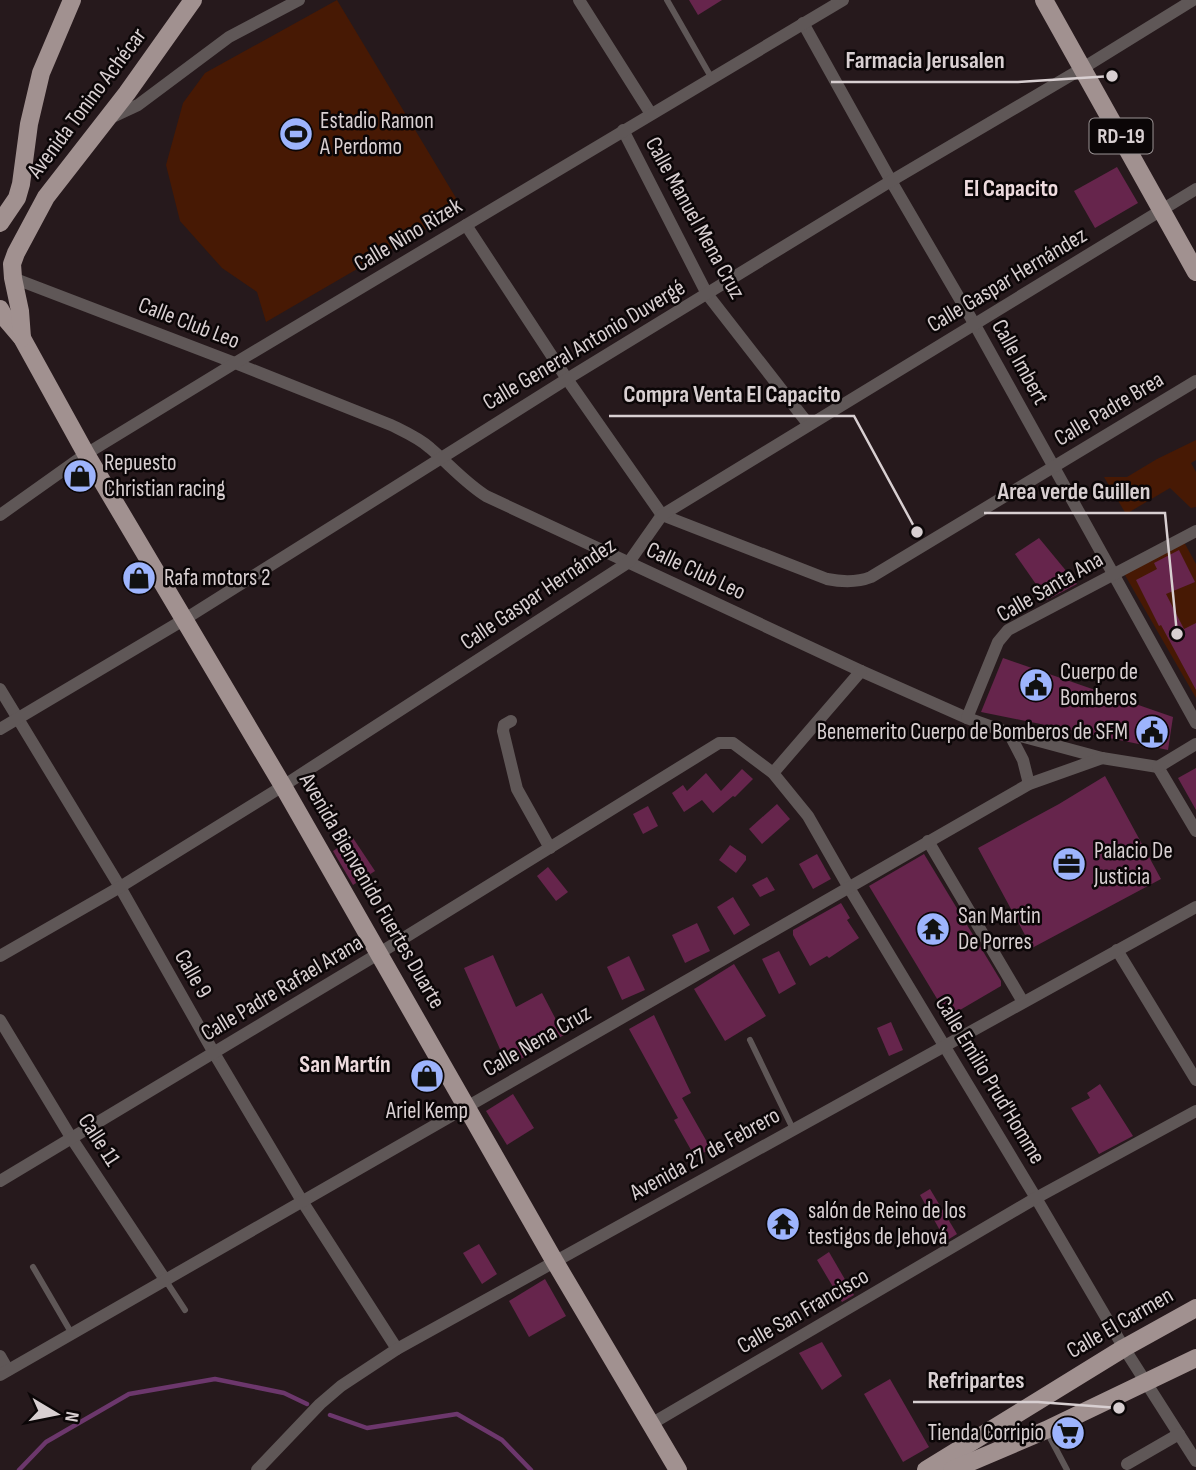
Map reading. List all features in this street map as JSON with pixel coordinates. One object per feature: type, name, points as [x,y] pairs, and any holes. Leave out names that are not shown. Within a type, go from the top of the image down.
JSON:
[{"type":"main road","points":[[0,223],[17,198],[22,184],[29,124],[41,73],[72,0]]},
{"type":"main road","name":"Avenida Tonino Achécar","points":[[13,278],[12,264],[16,253],[46,198],[104,121],[132,99],[194,0]]},
{"type":"main road","name":"RD-19","points":[[1044,0],[1196,272]]},
{"type":"main road","points":[[22,184],[46,198]]},
{"type":"main road","name":"Avenida Bienvenido Fuertes Duarte","points":[[13,278],[22,338]]},
{"type":"main road","name":"Avenida Bienvenido Fuertes Duarte","points":[[0,309],[22,338],[86,454],[186,619],[555,1262],[678,1470]]},
{"type":"main road","name":"Calle El Carmen","points":[[926,1470],[1124,1348],[1196,1308]]},
{"type":"main road","points":[[952,1470],[1046,1430],[1196,1358]]},
{"type":"street","points":[[132,99],[229,37],[299,0]]},
{"type":"street","name":"Calle Manuel Mena Cruz","points":[[579,0],[650,114]]},
{"type":"street","name":"Calle Nino Rizek","points":[[0,515],[86,454],[843,0]]},
{"type":"street","name":"Calle General Antonio Duvergé","points":[[0,729],[186,619],[567,379],[1193,0]]},
{"type":"street","name":"Calle Imbert","points":[[803,23],[975,325],[1196,723]]},
{"type":"street","name":"Calle Manuel Mena Cruz","points":[[623,130],[707,294],[809,425]]},
{"type":"street","name":"Calle Gaspar Hernández","points":[[0,956],[120,887],[283,786],[629,562],[662,515],[1196,190]]},
{"type":"street","points":[[466,225],[567,379],[662,515]]},
{"type":"street","name":"Calle Club Leo","points":[[13,278],[391,425],[430,448],[468,484],[486,496],[967,718],[1009,733],[1102,758],[1158,767]]},
{"type":"street","name":"Calle Padre Brea","points":[[662,515],[827,579],[843,582],[863,580],[1055,468],[1196,381]]},
{"type":"street","name":"Calle Santa Ana","points":[[967,718],[994,650],[1007,630],[1196,531]]},
{"type":"street","points":[[773,773],[862,671]]},
{"type":"street","name":"Calle 9","points":[[0,689],[120,887],[302,1202],[397,1349]]},
{"type":"street","points":[[511,721],[504,725],[503,731],[517,789],[550,848]]},
{"type":"street","points":[[1009,733],[1023,760],[1029,783]]},
{"type":"street","name":"Calle Emilio Prud'Homme","points":[[726,742],[733,743],[773,773],[808,816],[1124,1348],[1196,1461]]},
{"type":"street","name":"Calle Padre Rafael Arana","points":[[0,1181],[379,954],[719,743],[726,742]]},
{"type":"street","points":[[1196,744],[1158,767],[1196,831]]},
{"type":"street","name":"Calle Nena Cruz","points":[[4,1372],[1029,783],[1102,758]]},
{"type":"street","points":[[928,841],[1023,1002]]},
{"type":"street","name":"Avenida 27 de Febrero","points":[[257,1470],[320,1404],[341,1386],[397,1349],[1196,907]]},
{"type":"street","points":[[1117,950],[1196,1080]]},
{"type":"street","name":"Calle 11","points":[[0,1020],[72,1139],[166,1281]]},
{"type":"street","name":"Calle San Francisco","points":[[650,1424],[1036,1198],[1196,1111]]},
{"type":"street","points":[[0,1356],[4,1372]]},
{"type":"street","points":[[1127,1464],[1179,1434]]},
{"type":"lane","points":[[667,0],[711,77]]},
{"type":"lane","points":[[750,1040],[793,1129]]},
{"type":"lane","points":[[33,1267],[72,1334]]},
{"type":"lane","points":[[166,1281],[185,1310]]},
{"type":"lane","points":[[1046,1430],[1067,1470]]},
{"type":"shaded area","name":"Estadio Ramon A Perdomo","points":[[337,0],[462,208],[266,322],[257,292],[222,268],[180,221],[166,165],[183,103],[205,73]]},
{"type":"shaded area","points":[[1196,440],[1196,460],[1191,463],[1196,472],[1196,507],[1191,508],[1170,488],[1126,514],[1104,477],[1127,477]]},
{"type":"shaded area","points":[[1184,542],[1196,564],[1196,698],[1122,570]]},
{"type":"building","points":[[689,0],[722,0],[698,15]]},
{"type":"building","points":[[1117,167],[1138,203],[1095,228],[1074,191]]},
{"type":"building","points":[[1039,538],[1077,584],[1047,600],[1015,554]]},
{"type":"building","points":[[1179,550],[1195,582],[1166,594],[1184,629],[1196,623],[1196,690],[1136,580],[1157,569],[1154,563]]},
{"type":"building","name":"Cuerpo de Bomberos","points":[[1003,658],[1173,717],[1168,750],[981,712]]},
{"type":"building","points":[[1196,768],[1196,810],[1178,778]]},
{"type":"building","points":[[742,769],[753,779],[713,813],[702,800],[684,812],[672,793],[683,785],[687,791],[706,773],[721,791]]},
{"type":"building","name":"Palacio De Justicia","points":[[1105,776],[1161,879],[1032,948],[978,848]]},
{"type":"building","points":[[777,804],[790,819],[762,844],[749,829]]},
{"type":"building","points":[[648,806],[658,826],[643,834],[633,814]]},
{"type":"building","points":[[353,838],[375,871],[353,885],[333,851]]},
{"type":"building","points":[[730,845],[746,856],[736,873],[719,860]]},
{"type":"building","points":[[817,854],[831,879],[813,889],[799,864]]},
{"type":"building","name":"San Martin De Porres","points":[[924,854],[1001,981],[1001,986],[948,1017],[869,886]]},
{"type":"building","points":[[548,867],[568,892],[556,901],[537,876]]},
{"type":"building","points":[[767,877],[775,890],[760,897],[752,885]]},
{"type":"building","points":[[733,897],[750,925],[734,935],[717,907]]},
{"type":"building","points":[[841,903],[850,918],[847,920],[859,938],[829,958],[827,956],[810,966],[793,935],[793,930]]},
{"type":"building","points":[[697,923],[710,951],[685,963],[672,935]]},
{"type":"building","points":[[779,951],[796,984],[779,994],[762,959]]},
{"type":"building","points":[[493,955],[516,1007],[542,993],[564,1035],[507,1065],[464,968]]},
{"type":"building","points":[[629,956],[645,990],[622,1000],[607,967]]},
{"type":"building","points":[[734,964],[766,1016],[725,1041],[694,989]]},
{"type":"building","points":[[654,1015],[691,1093],[682,1098],[711,1149],[695,1157],[674,1120],[678,1118],[629,1029]]},
{"type":"building","points":[[891,1022],[903,1050],[889,1056],[877,1028]]},
{"type":"building","points":[[1100,1084],[1133,1136],[1099,1154],[1071,1108],[1090,1098],[1087,1093]]},
{"type":"building","points":[[513,1094],[534,1128],[507,1145],[486,1111]]},
{"type":"building","points":[[930,1189],[957,1234],[946,1241],[920,1195]]},
{"type":"building","points":[[479,1244],[497,1274],[482,1284],[463,1253]]},
{"type":"building","points":[[829,1252],[854,1295],[842,1302],[817,1260]]},
{"type":"building","points":[[545,1279],[566,1316],[529,1337],[509,1301]]},
{"type":"building","points":[[822,1342],[842,1376],[822,1390],[799,1353]]},
{"type":"building","points":[[890,1379],[929,1447],[903,1462],[864,1394]]},
{"type":"waterway","points":[[19,1470],[46,1442],[129,1394],[215,1379],[284,1393],[307,1404]]},
{"type":"waterway","points":[[330,1415],[367,1428],[457,1414],[502,1440],[531,1470]]},
{"type":"place","name":"Farmacia Jerusalen","points":[[1112,76]]},
{"type":"place","name":"Estadio Ramon A Perdomo","points":[[296,134]]},
{"type":"place","name":"Repuesto Christian racing","points":[[80,476]]},
{"type":"place","name":"Compra Venta El Capacito","points":[[917,532]]},
{"type":"place","name":"Rafa motors 2","points":[[139,578]]},
{"type":"place","name":"Area verde Guillen","points":[[1177,634]]},
{"type":"place","name":"Cuerpo de Bomberos","points":[[1036,685]]},
{"type":"place","name":"Benemerito Cuerpo de Bomberos de SFM","points":[[1152,732]]},
{"type":"place","name":"Palacio De Justicia","points":[[1069,864]]},
{"type":"place","name":"San Martin De Porres","points":[[933,929]]},
{"type":"place","name":"Ariel Kemp","points":[[427,1076]]},
{"type":"place","name":"salón de Reino de los testigos de Jehová","points":[[783,1224]]},
{"type":"place","name":"Refripartes","points":[[1119,1408]]},
{"type":"place","name":"Tienda Corripio","points":[[1068,1433]]},
{"type":"district","name":"El Capacito","points":[[1011,188]]},
{"type":"district","name":"San Martín","points":[[345,1064]]}]
